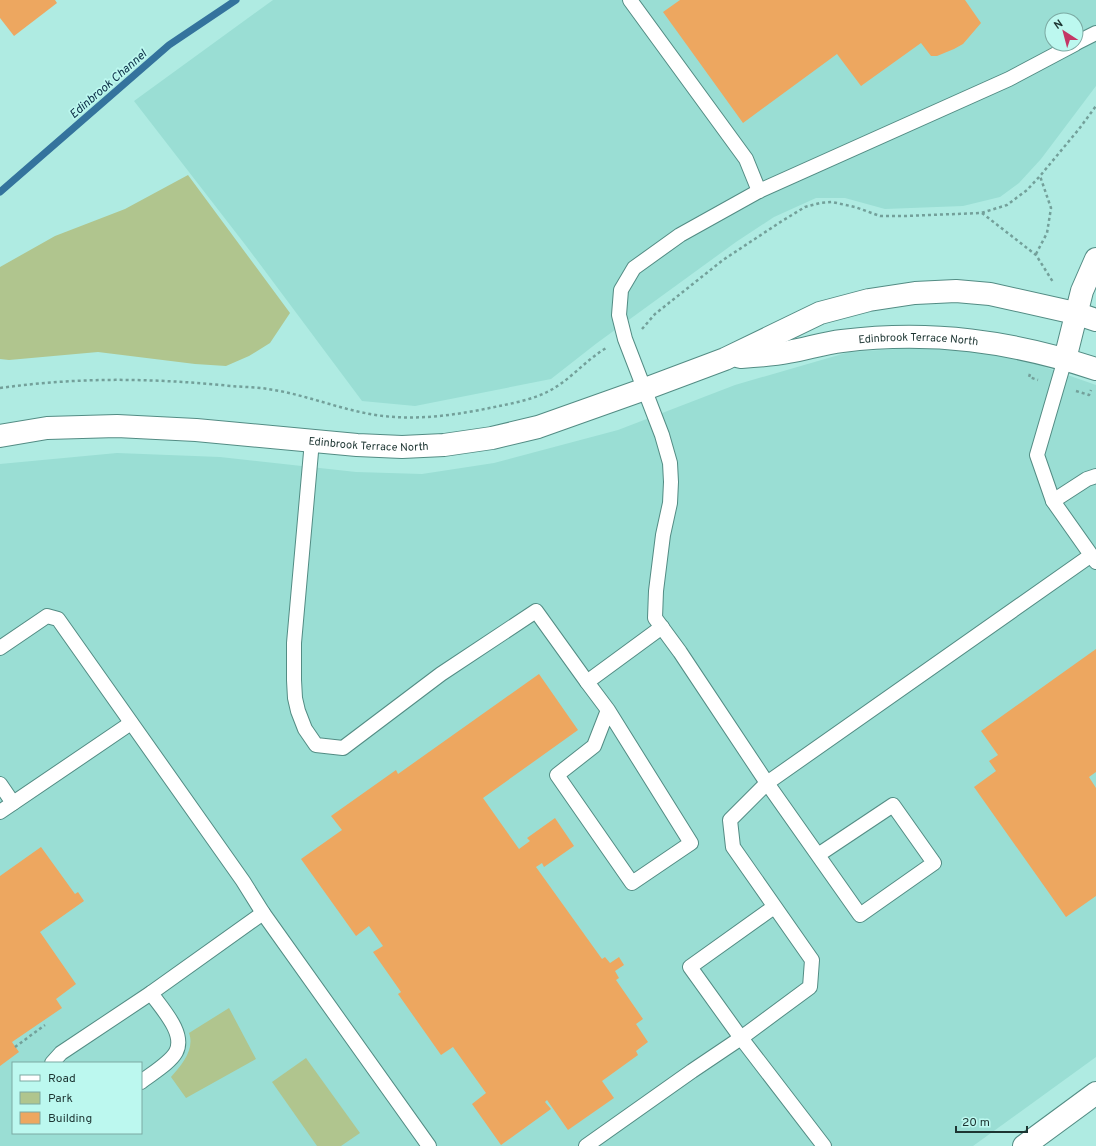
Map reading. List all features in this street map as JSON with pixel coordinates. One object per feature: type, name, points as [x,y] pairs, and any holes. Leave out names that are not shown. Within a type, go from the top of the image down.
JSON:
[{"type":"street","points":[[1065,358],[1075,313],[1082,291],[1096,259]]},
{"type":"street","name":"Edinbrook Terrace North","points":[[0,436],[47,428],[117,426],[196,430],[312,441],[402,447],[444,445],[492,438],[538,427],[725,359],[820,313],[869,300],[915,293],[956,291],[990,294],[1075,313],[1096,320]]},
{"type":"street","name":"Edinbrook Terrace North","points":[[725,359],[789,352],[840,341],[882,337],[930,336],[983,341],[1036,351],[1065,358],[1096,369]]},
{"type":"street","points":[[1024,1146],[1096,1093]]},
{"type":"lane","points":[[630,0],[746,159],[759,191]]},
{"type":"lane","points":[[1084,39],[1096,33]]},
{"type":"lane","points":[[818,856],[893,805],[934,862],[860,915],[818,856],[767,783],[656,618],[656,591],[663,535],[670,503],[672,482],[671,469],[662,435],[625,339],[619,315],[621,290],[634,268],[680,235],[759,191],[1009,79],[1060,52]]},
{"type":"lane","points":[[586,1146],[741,1038],[810,987],[812,960],[733,847],[730,820],[767,783],[1093,559],[1053,501],[1037,455],[1065,358]]},
{"type":"lane","points":[[312,441],[294,643],[294,680],[295,698],[298,711],[305,729],[316,745],[343,748],[441,674],[536,611],[586,682],[608,710],[692,843],[632,883],[557,775],[594,746],[608,710]]},
{"type":"lane","points":[[1053,501],[1087,478],[1096,476]]},
{"type":"lane","points":[[0,648],[46,616],[58,619],[243,881],[263,913],[429,1146]]},
{"type":"lane","points":[[586,682],[662,627]]},
{"type":"lane","points":[[0,812],[131,723]]},
{"type":"lane","points":[[0,784],[12,803]]},
{"type":"lane","points":[[774,907],[690,967],[741,1038],[824,1146]]},
{"type":"lane","points":[[53,1062],[61,1053],[151,993],[263,913]]},
{"type":"lane","points":[[142,1081],[172,1057],[179,1046],[177,1030],[151,993]]},
{"type":"path","points":[[638,332],[655,314],[723,260],[782,221],[805,208],[820,203],[832,202],[855,207],[880,216],[904,216],[981,212],[1007,205],[1027,190],[1040,176],[1096,106]]},
{"type":"path","points":[[1036,255],[1047,233],[1051,208],[1040,176]]},
{"type":"path","points":[[981,212],[1036,255],[1053,282]]},
{"type":"path","points":[[0,388],[38,383],[113,379],[150,379],[268,389],[297,395],[372,415],[392,417],[427,417],[476,411],[516,403],[547,392],[561,384],[596,354],[614,344]]},
{"type":"path","points":[[15,1047],[45,1025]]},
{"type":"shaded area","points":[[273,0],[1096,0],[1096,86],[1041,159],[1019,183],[1000,197],[963,206],[885,209],[845,198],[816,198],[774,217],[736,242],[597,343],[551,379],[415,406],[362,401],[247,247],[134,101]]},
{"type":"shaded area","points":[[945,346],[1019,358],[1096,385],[1096,1057],[973,1146],[0,1146],[0,464],[117,453],[220,457],[356,472],[422,474],[494,463],[618,430],[735,385],[849,352]]},
{"type":"green space","points":[[188,175],[290,313],[270,343],[249,356],[226,366],[195,364],[98,352],[9,360],[0,359],[0,267],[55,236],[125,209]]},
{"type":"green space","points":[[229,1008],[256,1059],[186,1098],[171,1077],[183,1062],[189,1051],[189,1033]]},
{"type":"green space","points":[[306,1058],[360,1133],[341,1146],[317,1146],[272,1082]]},
{"type":"building","points":[[0,0],[55,0],[57,3],[14,36],[0,18]]},
{"type":"building","points":[[680,0],[965,0],[981,23],[963,44],[954,49],[937,56],[931,56],[921,43],[861,86],[837,54],[743,123],[663,12]]},
{"type":"building","points":[[1096,649],[1096,772],[1089,777],[1096,788],[1096,896],[1066,917],[974,787],[996,771],[989,761],[998,755],[981,731]]},
{"type":"building","points":[[539,674],[578,730],[483,798],[519,849],[530,841],[527,838],[555,818],[574,846],[544,867],[542,863],[536,867],[602,959],[605,957],[610,963],[619,957],[624,965],[615,971],[619,978],[616,980],[643,1019],[636,1024],[648,1042],[636,1051],[638,1055],[602,1081],[614,1098],[568,1130],[547,1100],[545,1102],[551,1109],[501,1145],[472,1104],[486,1093],[453,1047],[441,1055],[398,994],[401,992],[373,952],[383,946],[369,926],[356,936],[301,859],[342,830],[331,816],[396,770],[398,774]]},
{"type":"building","points":[[41,847],[75,894],[78,892],[84,901],[40,932],[76,984],[56,999],[62,1008],[12,1042],[19,1052],[0,1066],[0,876]]},
{"type":"waterway","name":"Edinbrook Channel","points":[[0,192],[169,45],[236,0]]}]
